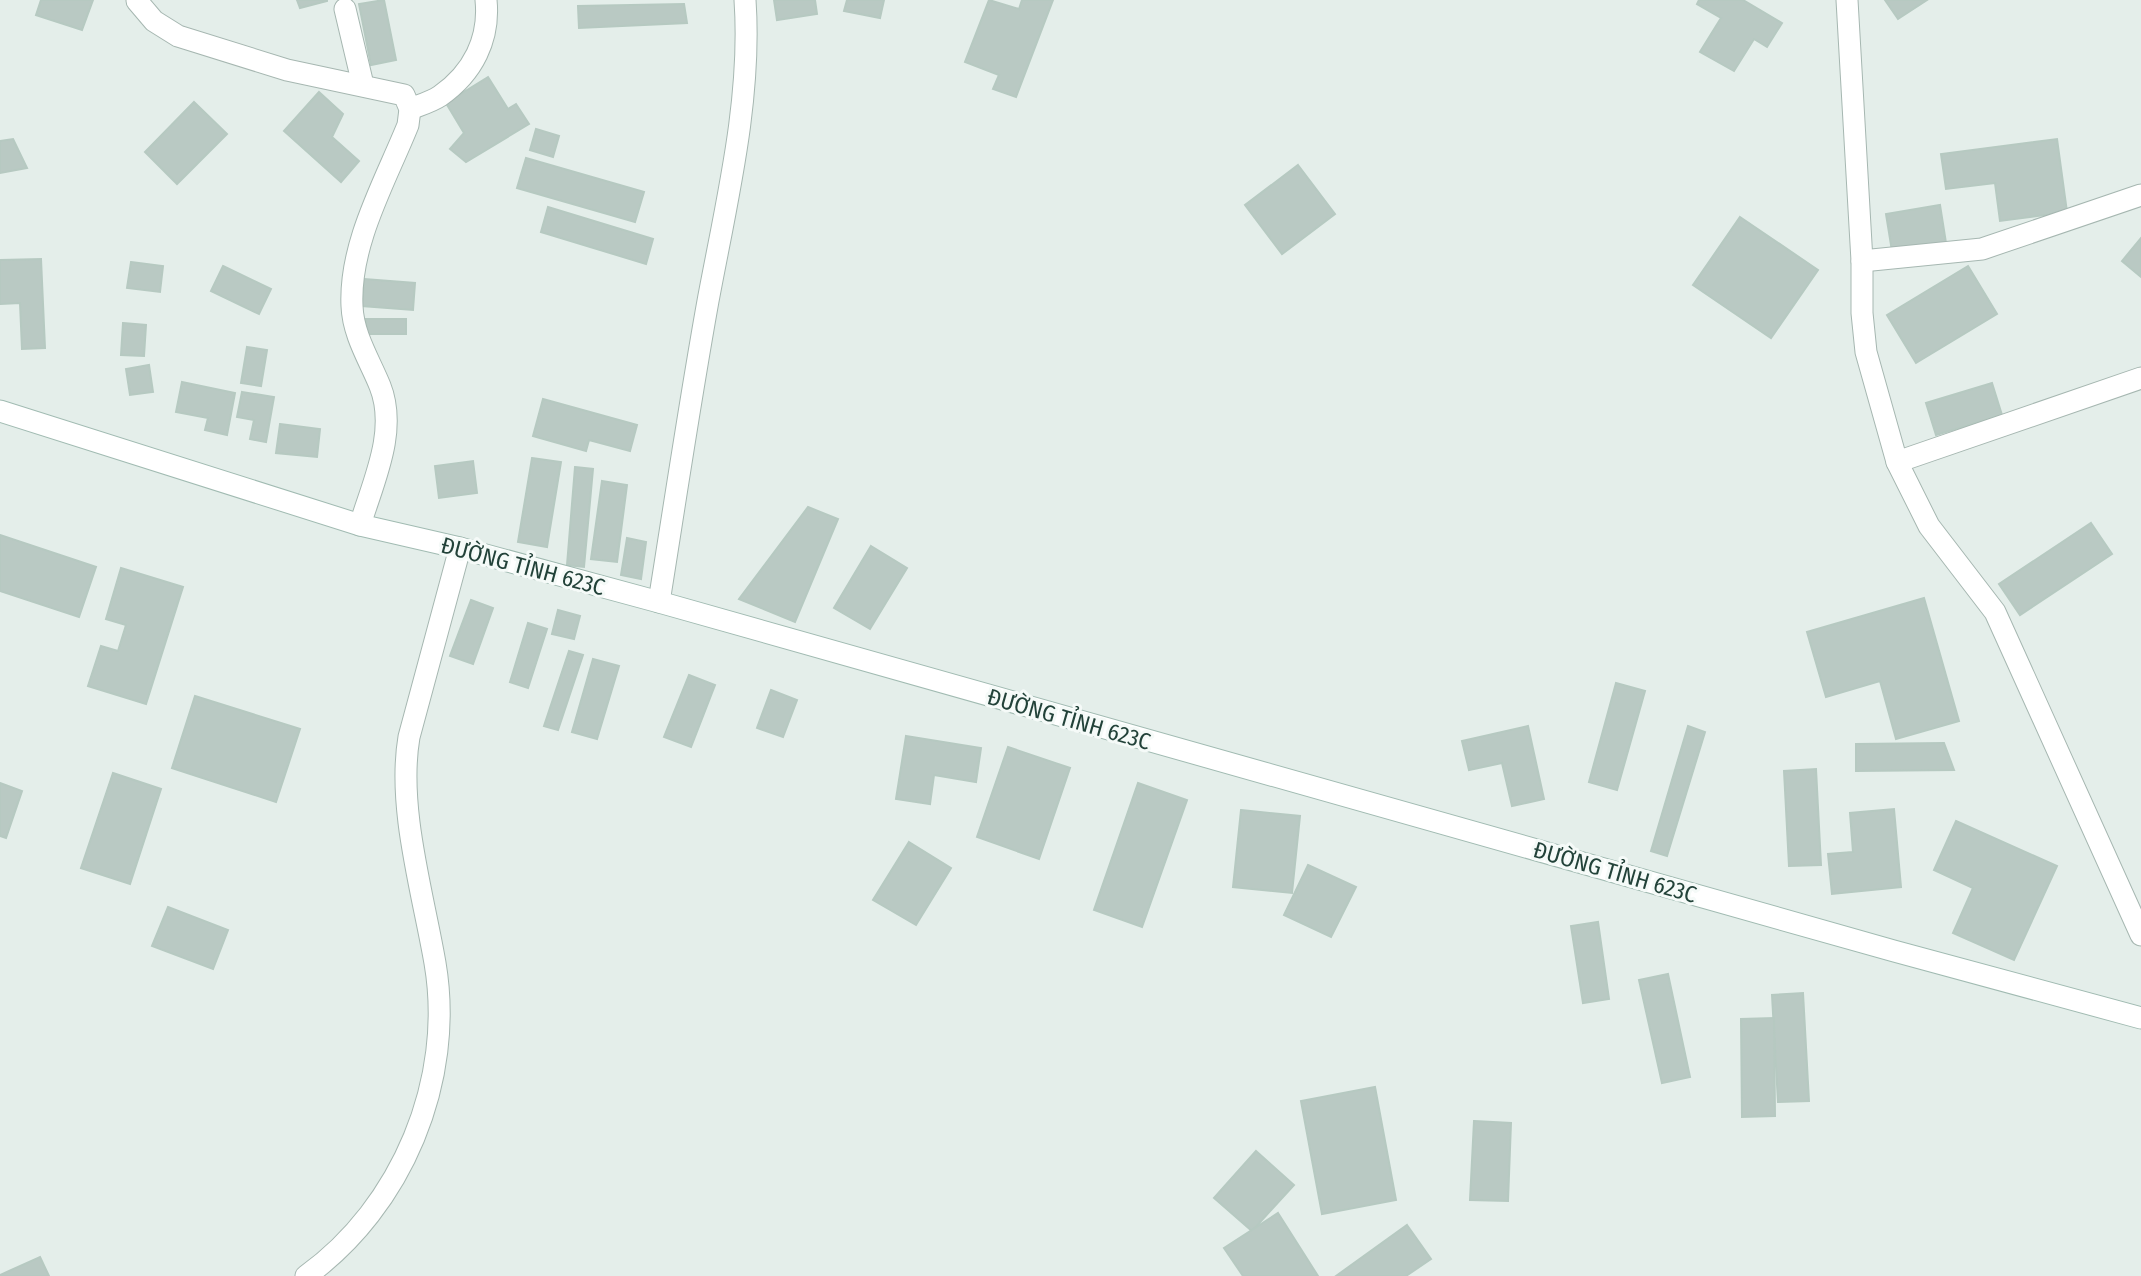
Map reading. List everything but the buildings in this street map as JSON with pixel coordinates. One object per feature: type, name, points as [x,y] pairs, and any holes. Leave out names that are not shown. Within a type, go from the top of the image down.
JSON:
[{"type":"street","points":[[410,110],[438,98],[458,82],[473,63],[484,41],[486,0]]},
{"type":"street","points":[[659,602],[698,356],[735,156],[744,74],[745,0]]},
{"type":"street","points":[[1847,0],[1866,352],[1897,462],[1929,526],[1995,612],[2141,935]]},
{"type":"street","points":[[137,1],[154,21],[178,36],[287,71],[404,94],[410,110],[408,125],[361,238],[352,286],[353,319],[382,389],[388,418],[387,436],[360,525]]},
{"type":"street","points":[[345,9],[363,85]]},
{"type":"street","points":[[1862,261],[1982,249],[2141,195]]},
{"type":"street","points":[[1897,462],[2141,378]]},
{"type":"street","name":"ĐƯỜNG TỈNH 623C","points":[[0,411],[360,525],[460,548],[659,602],[1840,936],[2141,1018]]},
{"type":"street","points":[[306,1276],[323,1264],[352,1235],[393,1181],[424,1112],[434,1070],[439,1024],[436,967],[408,817],[406,757],[460,548]]}]
